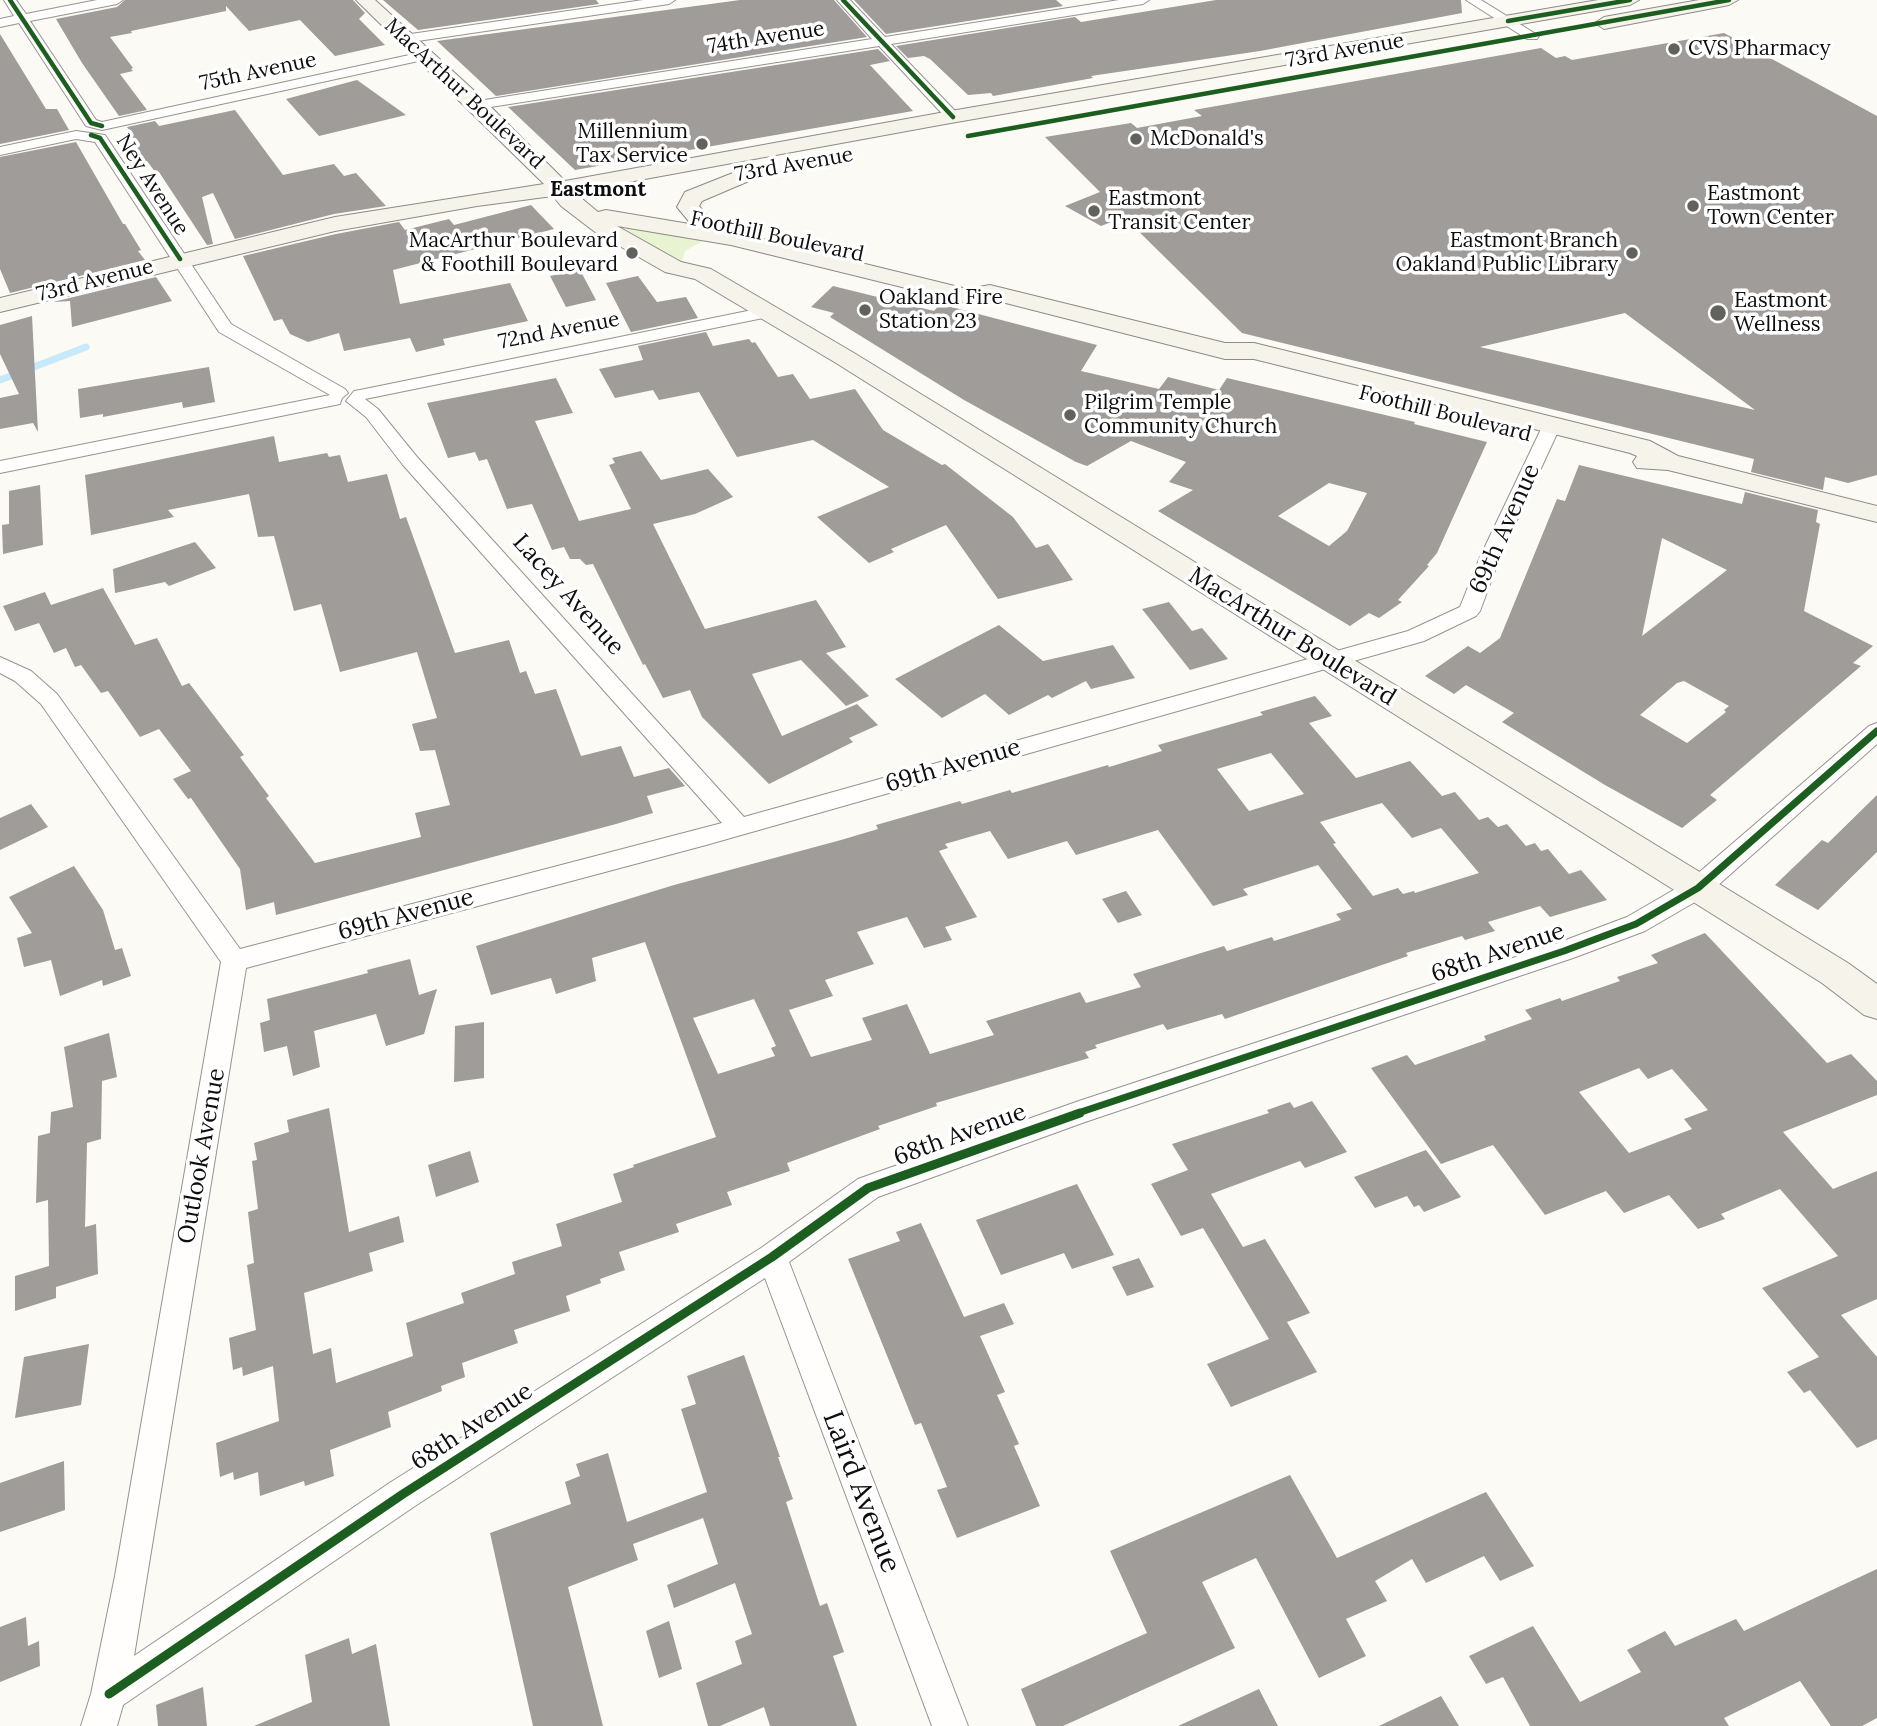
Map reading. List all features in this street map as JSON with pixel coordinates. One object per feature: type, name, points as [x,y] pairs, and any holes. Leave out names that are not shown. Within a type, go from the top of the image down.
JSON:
[{"type":"main road","name":"MacArthur Boulevard","points":[[365,0],[478,105],[561,188],[569,201],[603,227],[673,267],[703,274],[845,358],[1835,973],[1877,1004]]},
{"type":"main road","name":"73rd Avenue","points":[[958,130],[974,128],[1041,102],[1630,0]]},
{"type":"main road","name":"73rd Avenue","points":[[0,305],[180,259],[335,224],[477,199],[958,130],[1532,36],[1729,0]]},
{"type":"main road","name":"73rd Avenue","points":[[561,188],[614,192],[913,145]]},
{"type":"main road","points":[[699,219],[688,207],[693,197],[748,173]]},
{"type":"main road","name":"Foothill Boulevard","points":[[561,188],[632,209],[699,219],[978,282],[990,292]]},
{"type":"main road","name":"Foothill Boulevard","points":[[583,211],[625,222],[731,239],[967,296],[990,292],[1225,351],[1254,351],[1548,432],[1639,461],[1668,462],[1877,513]]},
{"type":"main road","points":[[703,274],[696,265],[696,258],[714,242],[731,239]]},
{"type":"street","name":"Ney Avenue","points":[[10,0],[225,328],[347,397]]},
{"type":"street","points":[[0,23],[117,0]]},
{"type":"street","points":[[404,39],[669,0]]},
{"type":"street","points":[[843,0],[958,130]]},
{"type":"street","name":"74th Avenue","points":[[478,105],[1143,0]]},
{"type":"street","points":[[1472,0],[1532,36]]},
{"type":"street","name":"75th Avenue","points":[[0,151],[423,56]]},
{"type":"street","name":"72nd Avenue","points":[[0,467],[767,312]]},
{"type":"street","name":"Lacey Avenue","points":[[347,397],[372,413],[410,461],[739,826]]},
{"type":"street","name":"69th Avenue","points":[[234,961],[739,826],[1416,636],[1469,611],[1490,557],[1548,432]]},
{"type":"street","points":[[0,664],[23,676],[50,699],[234,961]]},
{"type":"street","name":"68th Avenue","points":[[109,1694],[403,1494],[772,1257],[868,1188],[1079,1113],[1564,951],[1636,924],[1698,888],[1877,731]]},
{"type":"street","name":"Outlook Avenue","points":[[99,1726],[109,1694],[134,1562],[234,961]]},
{"type":"street","name":"Laird Avenue","points":[[772,1257],[950,1726]]},
{"type":"green space","points":[[621,228],[704,240],[685,251],[681,263]]},
{"type":"building","points":[[125,0],[353,0],[365,13],[359,19],[385,45],[335,56],[300,20],[249,31],[226,6],[226,11],[131,31],[132,33],[110,37],[133,68],[133,71],[120,74],[147,110],[119,116],[82,63],[56,19],[117,7]]},
{"type":"building","points":[[383,0],[596,0],[599,4],[418,30]]},
{"type":"building","points":[[740,0],[834,0],[867,37],[496,96],[437,41]]},
{"type":"building","points":[[854,0],[1056,0],[1063,6],[886,34]]},
{"type":"building","points":[[1216,0],[1461,0],[1462,13],[1260,51],[1091,76],[1093,78],[993,96],[991,93],[968,95],[930,59],[924,56],[908,58],[896,46],[1075,17],[1081,22]]},
{"type":"building","points":[[1724,33],[1877,116],[1877,475],[1848,483],[1825,477],[1823,490],[1751,472],[1754,459],[1242,333],[1124,217],[1101,226],[1065,206],[1100,192],[1045,137],[1131,123],[1137,128],[1202,116],[1194,110],[1541,48],[1556,58],[1565,56],[1572,60]],"holes":[[[1625,313],[1755,410],[1480,347]]]},
{"type":"building","points":[[0,34],[46,109],[57,109],[69,130],[0,144]]},
{"type":"building","points":[[878,49],[890,61],[870,65],[913,111],[575,170],[508,107]]},
{"type":"building","points":[[357,80],[406,115],[319,136],[286,99]]},
{"type":"building","points":[[235,110],[283,175],[334,164],[344,176],[356,173],[386,206],[334,214],[235,239],[213,193],[202,197],[213,244],[207,245],[159,172],[156,173],[147,161],[143,162],[128,137],[133,136],[127,127],[155,121],[159,126]]},
{"type":"building","points":[[76,142],[145,260],[10,293],[0,269],[0,157]]},
{"type":"building","points":[[531,205],[554,229],[393,270],[400,304],[510,283],[528,321],[443,339],[445,345],[416,352],[410,338],[344,351],[339,333],[308,342],[290,334],[282,319],[274,321],[243,256],[399,222],[405,230],[449,219],[454,225]]},
{"type":"building","points":[[580,270],[596,300],[566,307],[550,276]]},
{"type":"building","points":[[638,276],[657,302],[686,297],[698,318],[631,332],[606,283]]},
{"type":"building","points":[[156,277],[172,301],[72,327],[70,301],[53,302]]},
{"type":"building","points":[[833,286],[934,311],[940,304],[1097,345],[1081,371],[1159,389],[1168,377],[1219,390],[1227,378],[1415,422],[1414,424],[1487,442],[1437,553],[1427,565],[1429,566],[1398,600],[1402,602],[1379,618],[1369,613],[1350,626],[1158,511],[1193,490],[1169,482],[1186,462],[1131,441],[1087,466],[1076,462],[964,400],[830,317],[834,313],[811,307]],"holes":[[[1329,483],[1367,493],[1347,531],[1329,546],[1278,516]]]},
{"type":"building","points":[[32,316],[38,432],[33,423],[0,429],[0,398],[19,394],[0,354],[0,325]]},
{"type":"building","points":[[706,332],[713,346],[749,339],[752,343],[755,342],[778,377],[793,374],[810,399],[855,389],[883,430],[942,465],[945,464],[1013,517],[1036,548],[1048,544],[1073,580],[998,599],[946,525],[891,549],[894,552],[869,563],[817,517],[889,487],[813,440],[737,457],[699,392],[659,400],[653,390],[615,398],[599,369],[643,360],[638,346]]},
{"type":"building","points":[[209,367],[215,402],[183,408],[182,402],[103,417],[103,414],[80,418],[78,389]]},
{"type":"building","points":[[556,378],[573,413],[535,421],[579,521],[631,509],[609,465],[615,463],[612,458],[641,451],[661,480],[708,469],[733,497],[695,514],[653,524],[705,629],[816,600],[846,647],[826,653],[869,696],[846,706],[801,660],[752,674],[782,736],[857,704],[878,725],[849,738],[853,742],[769,784],[702,717],[690,690],[663,698],[645,664],[643,665],[593,564],[586,565],[580,559],[570,559],[564,547],[552,550],[532,504],[507,509],[487,459],[479,461],[475,452],[448,458],[427,403]]},
{"type":"building","points":[[274,436],[279,462],[327,453],[329,457],[340,455],[348,482],[387,474],[400,519],[406,517],[455,653],[509,640],[520,673],[526,671],[535,694],[556,689],[581,756],[621,746],[634,777],[669,768],[685,786],[647,796],[653,813],[616,824],[276,915],[274,902],[246,910],[240,869],[191,798],[188,799],[173,779],[191,771],[159,729],[140,737],[108,691],[101,693],[81,665],[75,667],[66,648],[54,653],[39,623],[15,631],[3,606],[45,592],[51,605],[103,588],[135,645],[157,638],[182,686],[189,683],[244,755],[240,757],[269,796],[266,798],[315,863],[421,837],[415,813],[450,805],[435,750],[420,751],[412,724],[437,718],[417,652],[340,672],[321,604],[294,611],[274,536],[258,537],[249,494],[168,510],[174,517],[91,535],[85,475]]},
{"type":"building","points":[[1579,465],[1742,504],[1745,492],[1818,510],[1816,522],[1820,524],[1804,611],[1873,646],[1853,663],[1861,666],[1710,795],[1717,800],[1682,828],[1502,722],[1514,713],[1466,685],[1454,694],[1425,676],[1468,646],[1480,653],[1500,638],[1557,499],[1565,501]],"holes":[[[1662,538],[1727,570],[1642,636]],[[1684,681],[1729,706],[1724,710],[1726,712],[1687,743],[1640,715],[1677,683]]]},
{"type":"building","points":[[40,485],[43,545],[3,554],[2,525],[9,524],[9,491]]},
{"type":"building","points":[[195,542],[216,568],[169,586],[165,582],[115,593],[113,569]]},
{"type":"building","points":[[1169,602],[1192,631],[1202,628],[1228,659],[1190,670],[1142,609]]},
{"type":"building","points":[[999,625],[1043,661],[1113,645],[1135,678],[1091,689],[1086,681],[1052,698],[1048,695],[1009,715],[985,694],[942,718],[895,679]]},
{"type":"building","points":[[1315,696],[1332,716],[1309,723],[1356,778],[1410,761],[1442,796],[1455,792],[1479,820],[1488,817],[1498,827],[1507,824],[1526,846],[1535,843],[1541,851],[1548,849],[1569,874],[1581,870],[1607,900],[1550,917],[1540,906],[1488,922],[1495,931],[1465,940],[1462,936],[1406,953],[1408,956],[1225,1019],[1222,1014],[1167,1030],[1163,1024],[1095,1045],[1097,1048],[1085,1052],[1089,1058],[936,1103],[937,1106],[878,1126],[880,1129],[787,1163],[790,1171],[727,1192],[732,1205],[676,1224],[679,1232],[619,1252],[625,1270],[600,1279],[601,1283],[566,1296],[570,1311],[514,1330],[518,1343],[462,1363],[465,1377],[441,1386],[442,1391],[388,1412],[391,1427],[330,1450],[334,1476],[305,1486],[304,1481],[260,1496],[258,1472],[234,1480],[233,1472],[220,1477],[216,1443],[279,1421],[273,1366],[243,1376],[242,1367],[233,1370],[229,1338],[256,1330],[247,1265],[254,1263],[248,1212],[258,1209],[252,1161],[257,1160],[254,1143],[289,1132],[287,1120],[329,1108],[349,1232],[399,1216],[404,1242],[369,1253],[373,1271],[304,1293],[313,1354],[331,1348],[336,1383],[413,1356],[406,1323],[464,1303],[461,1293],[515,1274],[512,1262],[562,1246],[556,1224],[622,1202],[613,1174],[716,1137],[645,942],[592,958],[596,981],[556,994],[551,978],[491,995],[476,946],[674,885],[878,829],[876,825],[960,801],[962,804],[1010,790],[1012,793],[1108,765],[1109,767],[1162,751],[1158,745],[1263,715],[1260,712]],"holes":[[[1271,753],[1304,794],[1249,811],[1217,769]],[[1382,803],[1412,838],[1441,828],[1479,873],[1415,893],[1403,894],[1398,888],[1373,896],[1333,844],[1336,843],[1320,822]],[[1158,830],[1213,906],[1248,895],[1243,889],[1318,865],[1352,909],[1336,914],[1341,920],[1274,941],[1272,937],[1227,951],[1224,946],[1133,974],[1141,987],[1086,1003],[1080,992],[986,1021],[994,1035],[930,1054],[907,1004],[862,1018],[872,1040],[811,1057],[789,1010],[833,996],[825,980],[874,964],[857,932],[907,917],[924,948],[952,940],[945,927],[977,917],[939,851],[948,848],[945,844],[990,831],[1008,859],[1067,841],[1076,855]],[[754,999],[776,1046],[771,1048],[775,1056],[718,1074],[693,1018]]]},
{"type":"building","points":[[1877,795],[1877,852],[1818,910],[1775,885],[1822,840],[1828,843]]},
{"type":"building","points":[[31,804],[48,827],[0,850],[0,818]]},
{"type":"building","points":[[74,866],[103,910],[115,950],[122,948],[131,976],[103,986],[102,980],[60,996],[51,960],[24,967],[17,938],[32,933],[9,897]]},
{"type":"building","points":[[1126,891],[1142,915],[1118,923],[1102,899]]},
{"type":"building","points":[[1705,933],[1827,1063],[1851,1054],[1877,1081],[1877,1095],[1783,1132],[1833,1189],[1877,1171],[1877,1299],[1841,1315],[1877,1357],[1877,1439],[1857,1448],[1810,1390],[1804,1393],[1787,1372],[1819,1357],[1762,1288],[1838,1256],[1780,1189],[1721,1214],[1725,1219],[1698,1229],[1669,1195],[1624,1213],[1606,1191],[1545,1215],[1493,1145],[1441,1164],[1371,1068],[1407,1055],[1415,1065],[1486,1040],[1484,1036],[1532,1019],[1525,1010],[1560,998],[1562,1001],[1620,981],[1617,977],[1658,963],[1651,955]],"holes":[[[1639,1068],[1648,1079],[1672,1069],[1708,1110],[1684,1119],[1692,1129],[1629,1153],[1579,1092]]]},
{"type":"building","points":[[410,959],[419,995],[437,989],[424,1034],[386,1046],[376,1014],[314,1031],[320,1067],[293,1076],[287,1046],[264,1052],[260,1023],[270,1020],[267,999],[368,973],[367,970]]},
{"type":"building","points":[[484,1022],[484,1078],[454,1082],[455,1026]]},
{"type":"building","points":[[109,1033],[117,1077],[102,1081],[101,1139],[87,1143],[85,1227],[96,1224],[98,1274],[56,1287],[56,1298],[15,1311],[15,1276],[49,1266],[48,1200],[36,1203],[38,1136],[50,1133],[51,1112],[73,1107],[64,1047]]},
{"type":"building","points":[[1312,1101],[1347,1152],[1305,1168],[1300,1161],[1211,1194],[1243,1247],[1265,1239],[1310,1313],[1287,1322],[1317,1372],[1231,1407],[1207,1364],[1269,1339],[1203,1228],[1181,1236],[1151,1184],[1188,1170],[1172,1144],[1269,1113],[1267,1110],[1290,1102],[1294,1108]]},
{"type":"building","points":[[1426,1150],[1461,1197],[1424,1212],[1419,1205],[1414,1207],[1407,1196],[1375,1208],[1354,1177]]},
{"type":"building","points":[[470,1151],[479,1182],[436,1197],[428,1165]]},
{"type":"building","points":[[1077,1184],[1114,1255],[1072,1269],[1064,1253],[1001,1275],[976,1220]]},
{"type":"building","points":[[921,1223],[964,1317],[1004,1303],[1014,1324],[980,1336],[1005,1392],[997,1395],[1019,1444],[1014,1446],[1040,1506],[957,1538],[937,1490],[947,1487],[921,1423],[915,1425],[848,1259],[900,1241],[896,1232]]},
{"type":"building","points":[[1139,1258],[1154,1287],[1127,1296],[1112,1267]]},
{"type":"building","points":[[89,1344],[81,1405],[15,1418],[24,1357]]},
{"type":"building","points":[[744,1355],[793,1499],[786,1502],[820,1606],[827,1603],[844,1652],[833,1656],[857,1726],[770,1726],[764,1707],[720,1726],[708,1726],[696,1683],[742,1664],[735,1641],[752,1634],[735,1583],[674,1608],[667,1585],[718,1564],[703,1518],[633,1544],[638,1560],[568,1587],[603,1726],[533,1726],[490,1533],[571,1504],[565,1482],[580,1476],[576,1464],[608,1453],[627,1522],[707,1492],[681,1409],[696,1404],[687,1376]]},
{"type":"building","points":[[64,1461],[65,1510],[0,1532],[0,1483]]},
{"type":"building","points":[[1290,1475],[1337,1558],[1486,1492],[1534,1566],[1500,1581],[1484,1556],[1426,1583],[1412,1559],[1375,1581],[1387,1601],[1346,1619],[1366,1656],[1319,1678],[1256,1558],[1202,1582],[1235,1648],[1063,1726],[1036,1726],[1021,1689],[1147,1633],[1110,1551]]},
{"type":"building","points":[[1877,1569],[1877,1718],[1862,1726],[1831,1726],[1800,1681],[1724,1718],[1729,1726],[1530,1726],[1503,1677],[1486,1684],[1469,1656],[1533,1626],[1580,1702],[1641,1672],[1627,1650],[1665,1631],[1675,1646],[1736,1619],[1744,1631]]},
{"type":"building","points":[[26,1617],[28,1646],[39,1641],[40,1666],[0,1682],[0,1627]]},
{"type":"building","points":[[669,1621],[682,1669],[659,1678],[646,1631]]},
{"type":"building","points":[[349,1638],[352,1654],[376,1644],[390,1726],[254,1726],[312,1702],[305,1655]]},
{"type":"building","points":[[203,1687],[207,1726],[158,1726],[156,1705]]},
{"type":"building","points":[[1259,1689],[1278,1726],[1178,1726]]},
{"type":"building","points":[[1441,1696],[1459,1726],[1379,1726]]},
{"type":"waterway","points":[[0,380],[86,347]]},
{"type":"cycle path","points":[[10,0],[91,123],[102,126]]},
{"type":"cycle path","points":[[843,0],[953,117]]},
{"type":"cycle path","points":[[1508,21],[1630,0]]},
{"type":"cycle path","points":[[968,136],[1729,0]]},
{"type":"cycle path","points":[[91,135],[100,138],[180,259]]},
{"type":"cycle path","points":[[109,1694],[403,1494],[772,1257],[868,1188],[1079,1113],[1564,951],[1636,924],[1698,888],[1877,731]]},
{"type":"place","name":"CVS Pharmacy","points":[[1674,49]]},
{"type":"place","name":"McDonald's","points":[[1136,139]]},
{"type":"place","name":"Millennium Tax Service","points":[[702,144]]},
{"type":"place","name":"Eastmont Town Center","points":[[1693,206]]},
{"type":"place","name":"Eastmont Transit Center","points":[[1094,211]]},
{"type":"place","name":"MacArthur Boulevard & Foothill Boulevard","points":[[632,253]]},
{"type":"place","name":"Eastmont Branch Oakland Public Library","points":[[1632,253]]},
{"type":"place","name":"Oakland Fire Station 23","points":[[865,310]]},
{"type":"place","name":"Eastmont Wellness","points":[[1718,313]]},
{"type":"place","name":"Pilgrim Temple Community Church","points":[[1070,415]]},
{"type":"district","name":"Eastmont","points":[[598,190]]}]
